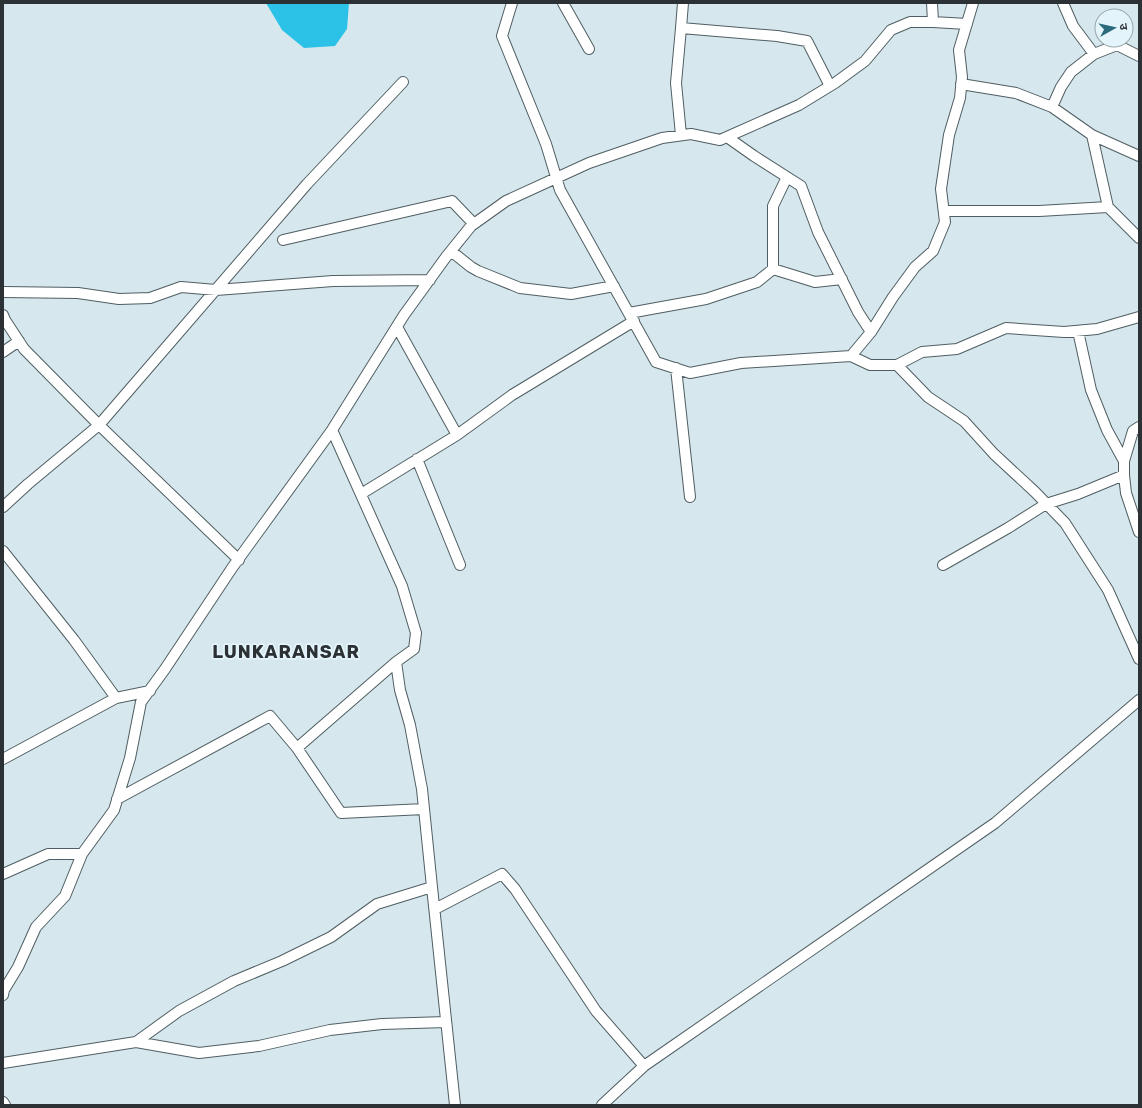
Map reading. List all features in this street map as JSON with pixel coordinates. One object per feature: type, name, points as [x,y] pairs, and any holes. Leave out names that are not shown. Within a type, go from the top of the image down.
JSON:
[{"type":"street","points":[[512,3],[502,36],[546,144],[560,190],[656,362],[690,373],[741,363],[851,356],[870,365],[897,365],[922,352],[957,349],[1006,328],[1078,331],[1097,329],[1139,317]]},
{"type":"street","points":[[563,3],[589,49]]},
{"type":"street","points":[[681,135],[676,83],[682,3]]},
{"type":"street","points":[[932,3],[932,22]]},
{"type":"street","points":[[851,356],[872,332],[893,297],[915,267],[932,252],[945,222],[941,189],[948,143],[960,98],[962,77],[959,50],[973,3]]},
{"type":"street","points":[[1063,3],[1073,26],[1094,54]]},
{"type":"street","points":[[3,995],[4,990],[18,967],[36,927],[65,896],[82,854],[114,810],[130,758],[141,702],[239,560],[332,430],[397,327],[451,251],[471,226],[506,201],[589,163],[662,138],[691,134],[720,140],[800,105],[865,61],[891,30],[910,22],[967,24]]},
{"type":"street","points":[[681,28],[777,36],[807,41],[830,86]]},
{"type":"street","points":[[1052,107],[1071,72],[1094,54],[1118,45],[1139,56]]},
{"type":"street","points":[[3,507],[28,484],[99,425],[307,184],[402,82]]},
{"type":"street","points":[[961,84],[1016,93],[1052,107],[1092,135],[1139,156]]},
{"type":"street","points":[[1092,135],[1108,206],[1139,238],[1139,245]]},
{"type":"street","points":[[727,137],[801,186],[818,232],[858,312],[872,332]]},
{"type":"street","points":[[773,269],[773,206],[787,177]]},
{"type":"street","points":[[283,240],[452,201],[474,224]]},
{"type":"street","points":[[944,211],[1039,211],[1108,206]]},
{"type":"street","points":[[451,251],[478,271],[520,288],[571,294],[614,286]]},
{"type":"street","points":[[773,269],[815,282],[842,280]]},
{"type":"street","points":[[361,494],[457,435],[512,395],[632,317],[706,299],[757,282],[773,269]]},
{"type":"street","points":[[3,292],[78,293],[119,299],[150,298],[181,287],[216,290],[333,281],[430,280]]},
{"type":"street","points":[[3,315],[24,349],[99,425],[239,560]]},
{"type":"street","points":[[397,327],[457,435]]},
{"type":"street","points":[[1078,331],[1091,390],[1107,430],[1124,461]]},
{"type":"street","points":[[3,352],[19,341]]},
{"type":"street","points":[[897,365],[928,397],[964,421],[994,454],[1065,523],[1108,590],[1139,659]]},
{"type":"street","points":[[676,368],[690,497]]},
{"type":"street","points":[[1139,427],[1133,431],[1124,461],[1126,494],[1139,532]]},
{"type":"street","points":[[297,748],[396,662],[414,649],[416,633],[402,586],[332,430]]},
{"type":"street","points":[[417,459],[460,565]]},
{"type":"street","points":[[943,565],[1008,528],[1046,504],[1078,494],[1124,475]]},
{"type":"street","points":[[3,551],[74,640],[116,698]]},
{"type":"street","points":[[396,662],[400,690],[410,725],[424,809],[455,1105]]},
{"type":"street","points":[[3,759],[116,698],[150,691]]},
{"type":"street","points":[[602,1105],[644,1066],[995,823],[1139,700]]},
{"type":"street","points":[[117,799],[270,716],[297,748],[340,813],[424,809]]},
{"type":"street","points":[[3,874],[48,854],[82,854]]},
{"type":"street","points":[[434,909],[502,874],[515,889],[596,1011],[644,1066]]},
{"type":"street","points":[[136,1042],[179,1011],[234,981],[282,961],[332,937],[377,904],[432,887]]},
{"type":"street","points":[[3,1063],[136,1042],[199,1053],[260,1046],[330,1030],[382,1024],[446,1022]]},
{"type":"water","points":[[266,3],[349,3],[347,29],[335,46],[304,48],[282,30]]},
{"type":"district","name":"LUNKARANSAR","points":[[286,652]]}]
